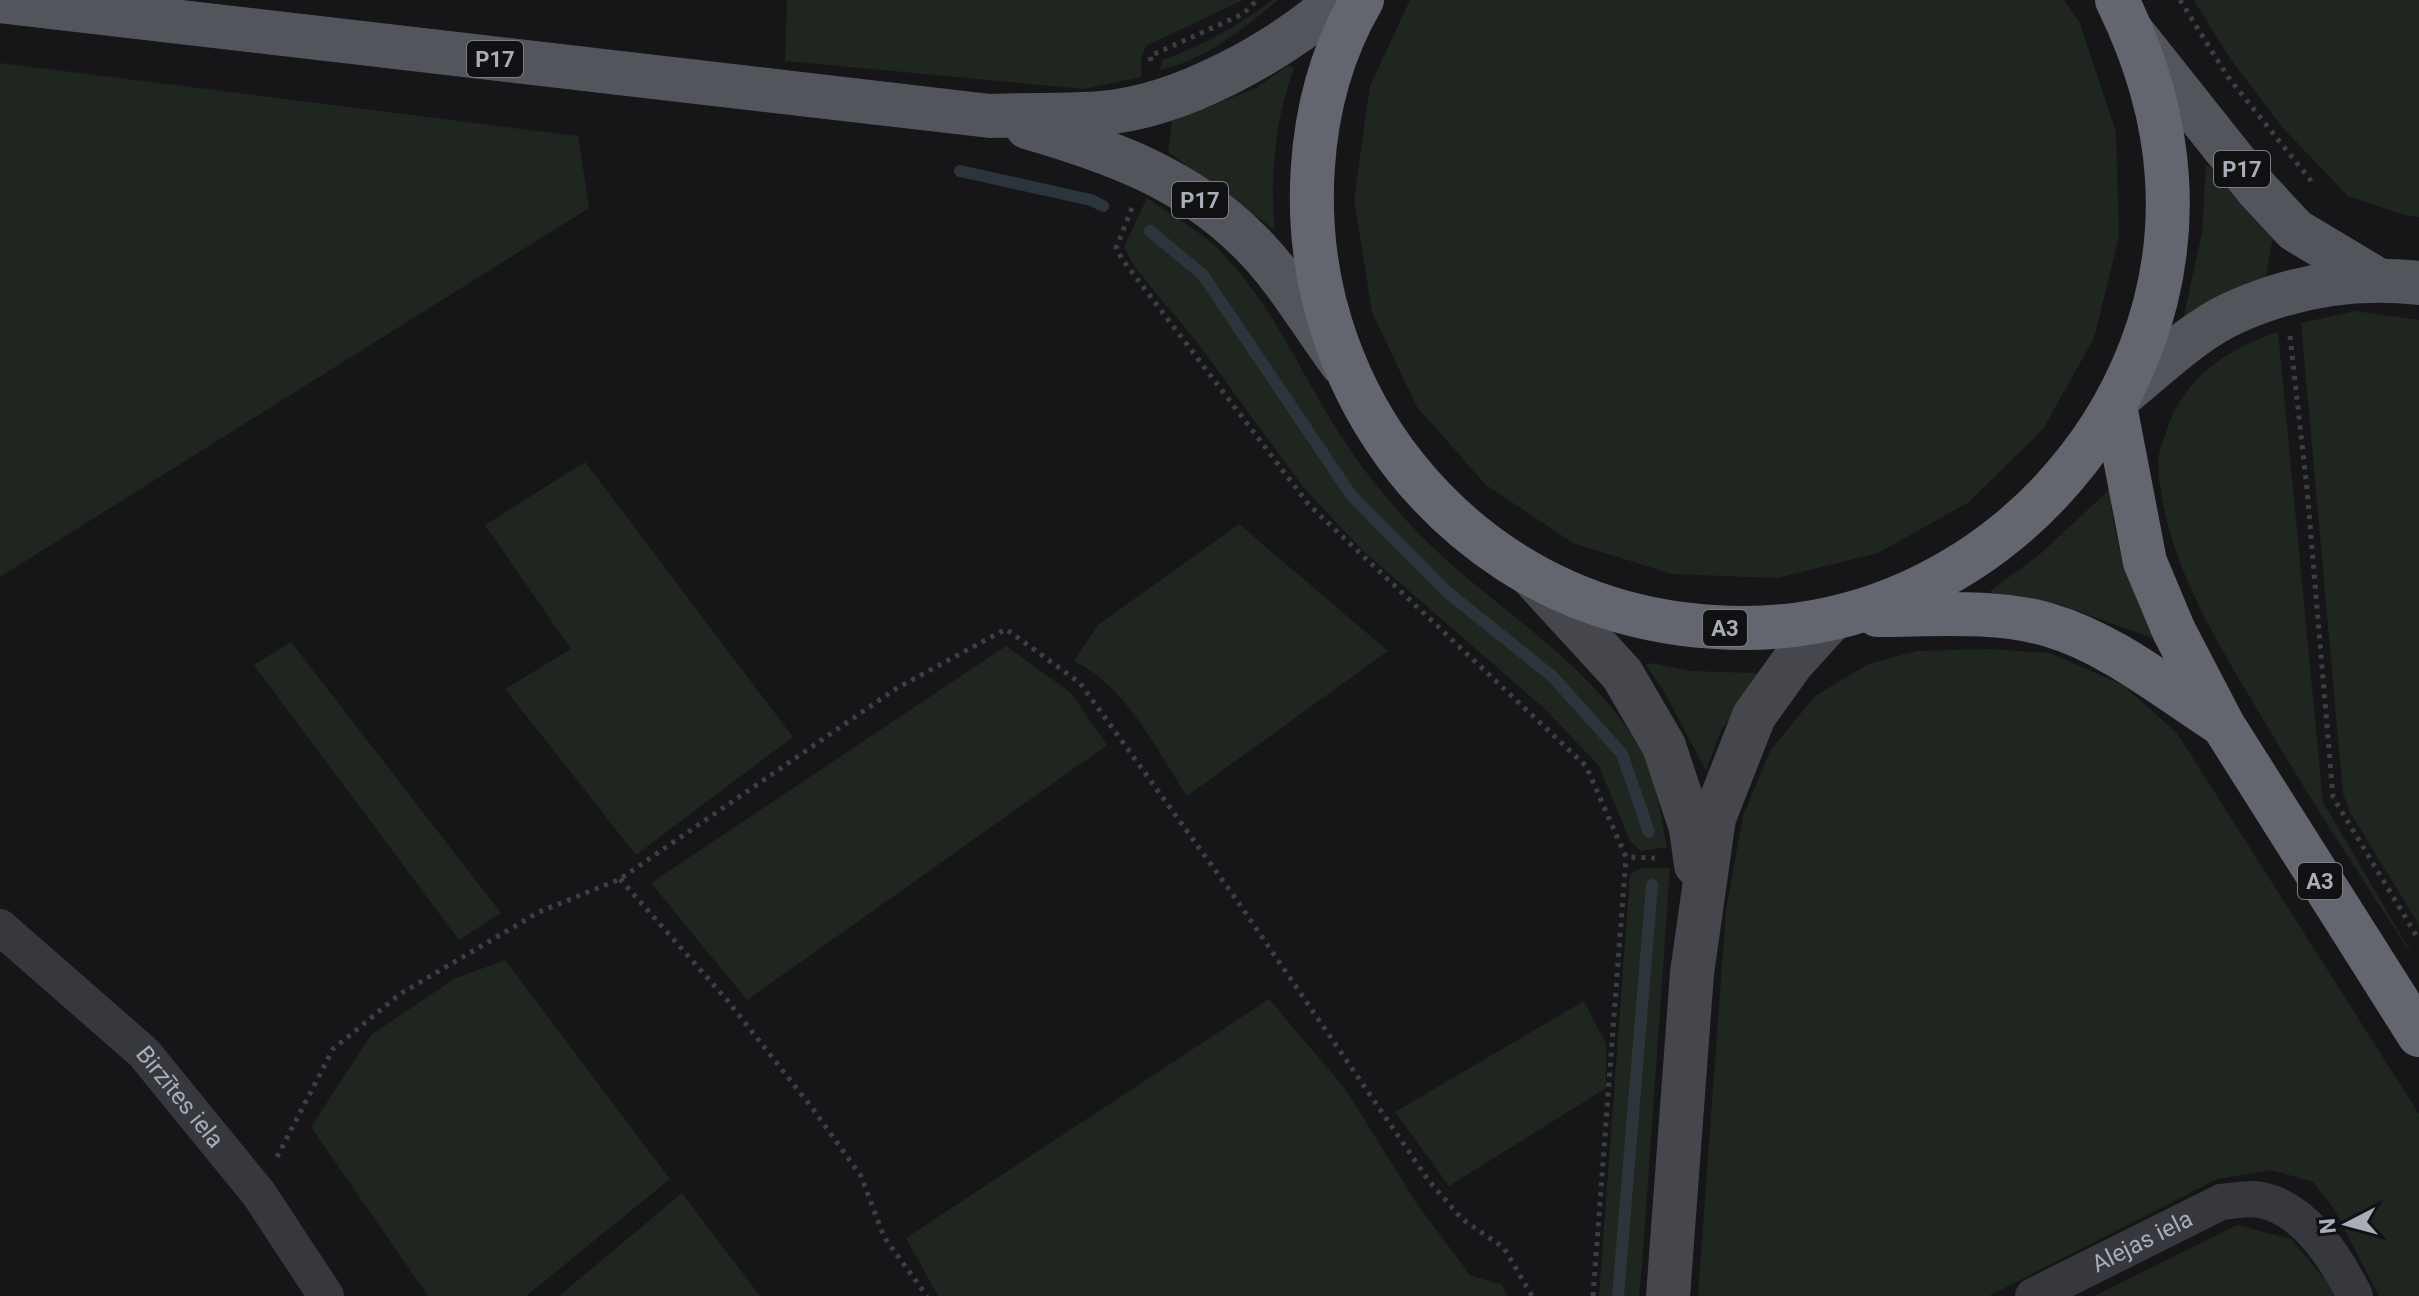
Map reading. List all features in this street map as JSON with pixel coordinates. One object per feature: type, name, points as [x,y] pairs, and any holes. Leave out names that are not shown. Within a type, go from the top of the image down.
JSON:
[{"type":"highway","name":"A3","points":[[1362,0],[1332,68],[1317,128],[1312,190],[1314,252],[1326,313],[1347,371],[1372,421],[1404,467],[1442,508],[1484,545],[1531,575],[1587,601],[1662,621],[1709,628],[1771,628],[1839,617],[1977,614],[2049,625],[2117,656],[2223,725]]},
{"type":"highway","name":"A3","points":[[1839,617],[1912,593],[1974,559],[2029,516],[2076,465],[2118,402],[2148,327],[2164,254],[2167,194],[2157,104],[2125,16]]},
{"type":"highway","name":"A3","points":[[2118,402],[2145,562],[2174,631],[2223,725],[2419,1035]]},
{"type":"main road","name":"P17","points":[[0,1],[990,116],[1102,113],[1155,102],[1198,87],[1276,45],[1338,0]]},
{"type":"main road","name":"P17","points":[[2125,16],[2257,189],[2295,230],[2375,278]]},
{"type":"main road","name":"P17","points":[[990,116],[1132,161],[1158,173],[1199,200],[1249,241],[1347,371]]},
{"type":"main road","name":"P17","points":[[2118,402],[2232,313],[2328,284],[2375,278],[2419,283]]},
{"type":"main road","points":[[1531,575],[1622,674],[1664,746],[1691,828],[1696,860],[1698,916]]},
{"type":"main road","points":[[1668,1296],[1698,916],[1714,818],[1754,716],[1792,663],[1839,617]]},
{"type":"street","name":"Birzītes iela","points":[[0,927],[144,1053],[259,1194],[326,1296]]},
{"type":"street","name":"Alejas iela","points":[[2033,1296],[2221,1202],[2254,1199],[2300,1218],[2343,1271],[2355,1296]]},
{"type":"path","points":[[1153,74],[1150,56],[1243,14],[1257,0]]},
{"type":"path","points":[[2180,0],[2228,77],[2321,193]]},
{"type":"path","points":[[1135,201],[1116,248],[1122,259],[1309,505],[1586,766],[1626,857],[1593,1296]]},
{"type":"path","points":[[2288,321],[2307,489],[2333,797],[2419,940]]},
{"type":"path","points":[[259,1194],[333,1049],[400,994],[539,912],[620,879],[897,688],[1006,629],[1080,683],[1236,899],[1429,1181],[1462,1219],[1504,1248],[1532,1296]]},
{"type":"path","points":[[1626,857],[1696,860]]},
{"type":"path","points":[[620,879],[727,1000],[813,1109],[861,1176],[884,1237],[927,1296]]},
{"type":"shaded area","points":[[787,0],[1243,0],[1146,46],[1141,60],[1142,77],[1084,89],[785,61]]},
{"type":"shaded area","points":[[1272,0],[1278,0],[1223,42],[1192,59],[1160,70],[1162,60],[1219,34]]},
{"type":"shaded area","points":[[1410,0],[2064,0],[2080,23],[2116,132],[2119,236],[2094,338],[2043,429],[1969,502],[1878,553],[1777,578],[1672,574],[1573,543],[1486,485],[1417,407],[1372,312],[1354,200],[1370,86]]},
{"type":"shaded area","points":[[2194,0],[2419,0],[2419,217],[2403,215],[2348,196],[2282,127],[2229,57]]},
{"type":"shaded area","points":[[0,63],[578,136],[589,208],[0,577]]},
{"type":"shaded area","points":[[1287,66],[1294,67],[1276,147],[1273,188],[1275,230],[1168,152],[1172,121],[1256,88]]},
{"type":"shaded area","points":[[2206,165],[2229,186],[2273,237],[2265,280],[2182,324],[2202,233]]},
{"type":"shaded area","points":[[1147,198],[1204,237],[1241,275],[1276,324],[1336,429],[1406,520],[1464,575],[1558,653],[1614,710],[1649,767],[1667,847],[1641,851],[1630,841],[1599,766],[1546,710],[1362,550],[1304,488],[1196,341],[1136,269],[1124,247]]},
{"type":"shaded area","points":[[2355,311],[2419,320],[2419,925],[2351,814],[2343,794],[2301,323]]},
{"type":"shaded area","points":[[2278,332],[2323,802],[2419,966],[2245,689],[2194,596],[2169,531],[2158,462],[2173,414],[2183,397],[2208,369],[2241,347]]},
{"type":"shaded area","points":[[585,462],[793,737],[636,855],[505,689],[571,649],[485,525]]},
{"type":"shaded area","points":[[2110,489],[2115,528],[2125,566],[2155,639],[2058,604],[1996,596],[1990,591],[2039,555]]},
{"type":"shaded area","points":[[1239,524],[1388,651],[1187,796],[1124,702],[1093,672],[1074,661],[1098,625]]},
{"type":"shaded area","points":[[291,642],[501,913],[459,940],[254,665]]},
{"type":"shaded area","points":[[1006,646],[1070,692],[1107,745],[747,1000],[651,883]]},
{"type":"shaded area","points":[[1988,649],[2050,653],[2123,685],[2177,733],[2419,1114],[2419,1296],[2379,1296],[2334,1209],[2313,1182],[2271,1170],[2217,1179],[1989,1296],[1698,1296],[1726,909],[1743,816],[1770,751],[1815,696],[1868,664],[1917,651]]},
{"type":"shaded area","points":[[1652,663],[1691,671],[1755,673],[1759,677],[1721,731],[1706,771],[1665,693],[1646,665]]},
{"type":"shaded area","points":[[1641,868],[1670,868],[1642,1267],[1639,1296],[1599,1296],[1630,874]]},
{"type":"shaded area","points":[[505,960],[670,1179],[526,1296],[428,1296],[311,1127],[371,1035],[454,979]]},
{"type":"shaded area","points":[[1269,999],[1346,1090],[1417,1204],[1470,1275],[1502,1285],[1508,1296],[938,1296],[906,1238]]},
{"type":"shaded area","points":[[1584,1001],[1606,1044],[1606,1088],[1449,1186],[1395,1112]]},
{"type":"shaded area","points":[[682,1193],[760,1296],[559,1296]]},
{"type":"shaded area","points":[[2237,1225],[2291,1239],[2339,1296],[2094,1296]]},
{"type":"waterway","points":[[960,171],[1091,200],[1103,206]]},
{"type":"waterway","points":[[1150,231],[1203,275],[1351,495],[1446,591],[1553,677],[1622,754],[1649,832]]},
{"type":"waterway","points":[[1618,1296],[1652,885]]}]
